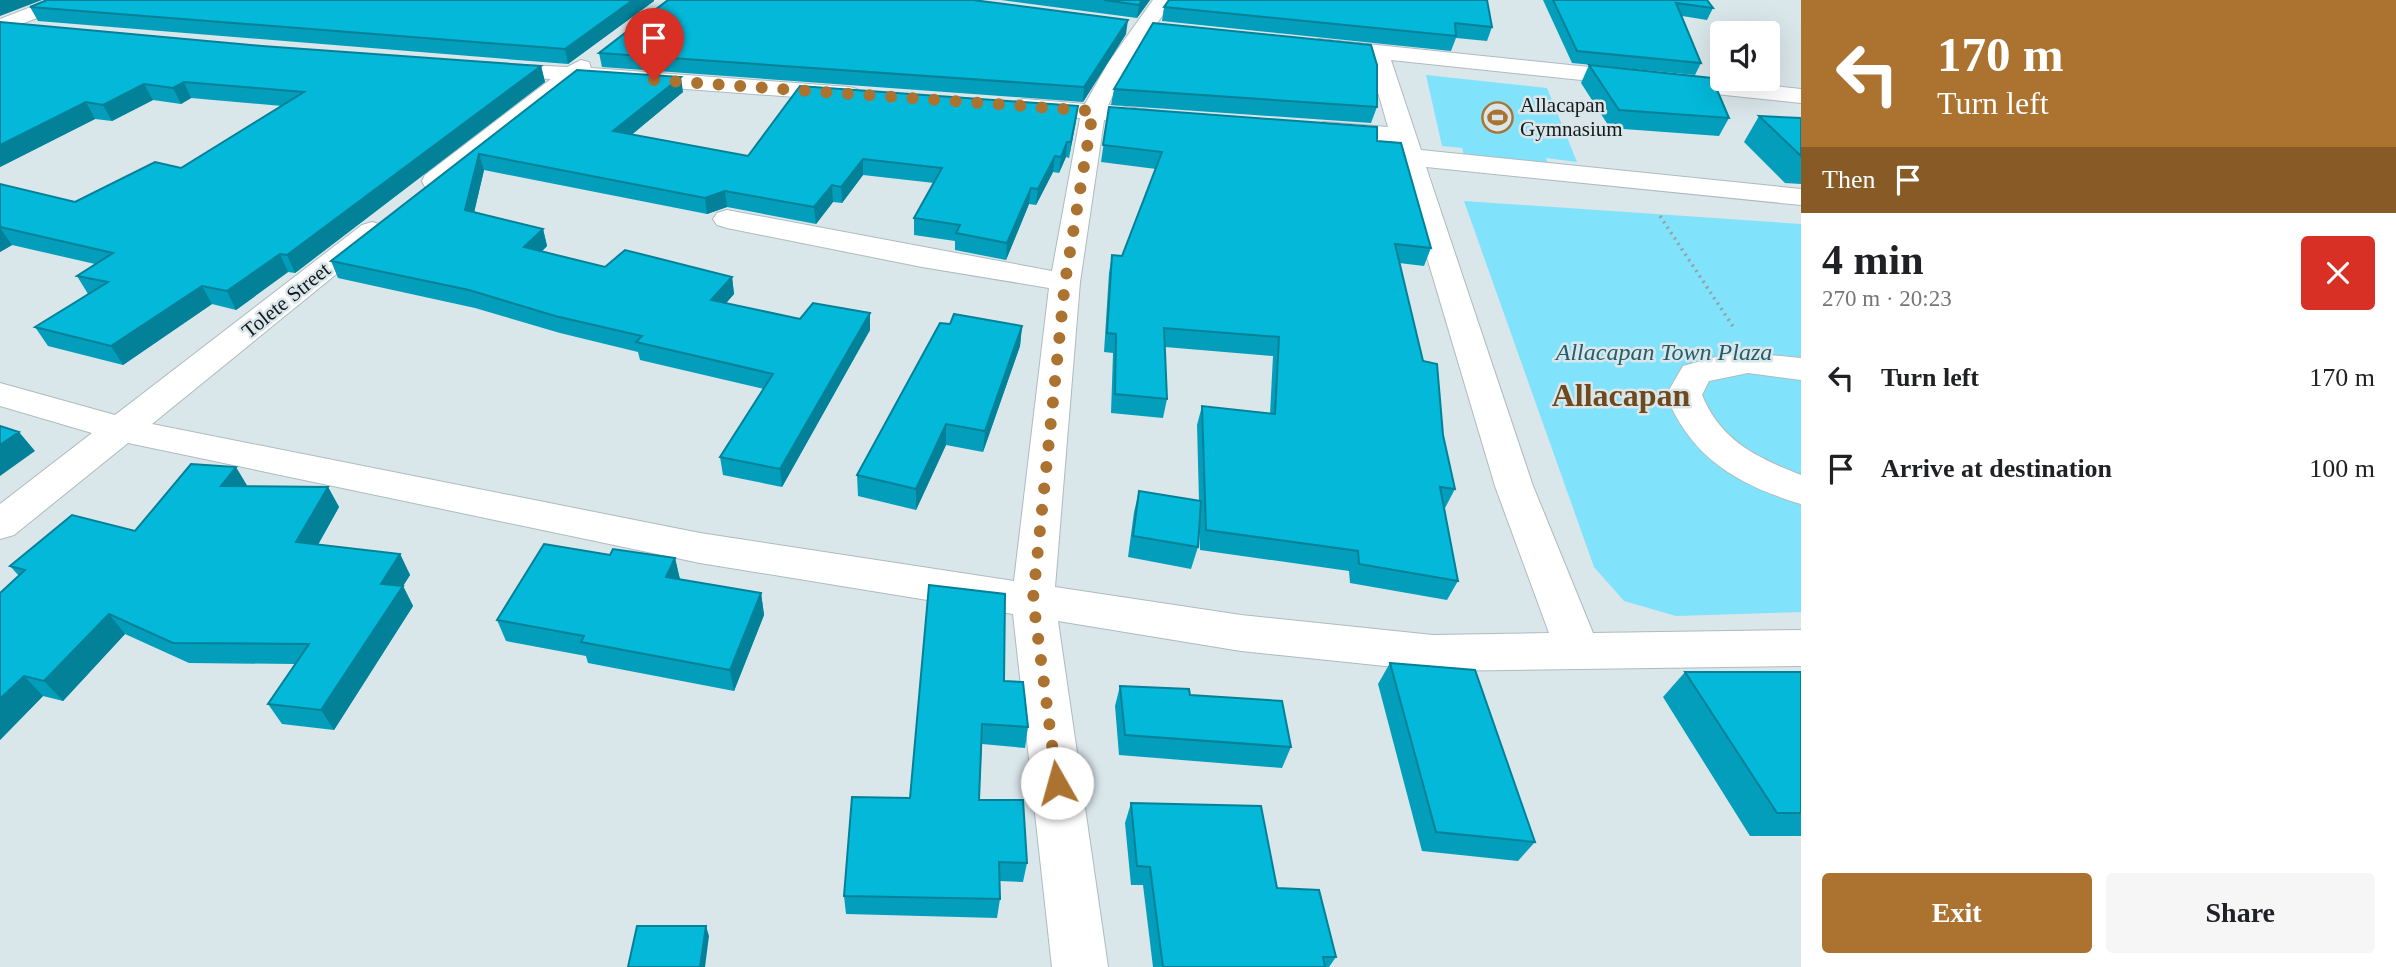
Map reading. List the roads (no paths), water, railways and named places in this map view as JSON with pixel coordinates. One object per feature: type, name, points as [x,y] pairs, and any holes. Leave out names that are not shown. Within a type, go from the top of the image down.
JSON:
[{"type":"street","points":[[0,27],[67,0]]},
{"type":"street","points":[[1080,967],[1033,599],[1065,282],[1093,111],[1119,62],[1149,21]]},
{"type":"street","points":[[0,27],[54,32]]},
{"type":"street","points":[[1294,44],[1801,96]]},
{"type":"street","name":"Tolete Street","points":[[0,525],[606,49]]},
{"type":"street","points":[[1377,52],[1514,486],[1578,653]]},
{"type":"street","points":[[461,66],[873,96]]},
{"type":"street","points":[[997,104],[1187,119]]},
{"type":"street","points":[[1295,127],[1638,182],[1801,197]]},
{"type":"street","points":[[727,219],[922,258],[1065,282]]},
{"type":"street","points":[[1801,369],[1756,361],[1724,362],[1695,374],[1684,395],[1695,423],[1725,452],[1772,480],[1801,490]]},
{"type":"street","points":[[0,394],[123,430],[700,548],[1241,633],[1433,653],[1801,648]]},
{"type":"place","name":"Allacapan Gymnasium","points":[[1497,117]]},
{"type":"district","name":"Allacapan","points":[[1621,395]]},
{"type":"park label","name":"Allacapan Town Plaza","points":[[1664,352]]}]
